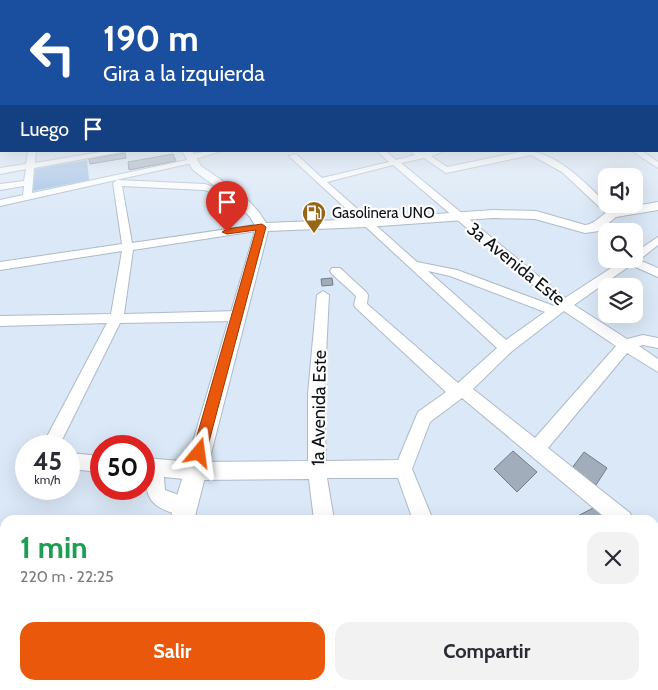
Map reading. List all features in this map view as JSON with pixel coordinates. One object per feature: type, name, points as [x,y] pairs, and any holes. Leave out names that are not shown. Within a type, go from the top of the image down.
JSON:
[{"type":"main road","points":[[184,514],[194,470],[262,227],[256,215],[239,198],[209,178],[190,157]]},
{"type":"main road","points":[[262,227],[366,223],[493,214],[536,215],[585,229],[594,228],[612,214],[658,206]]},
{"type":"street","points":[[27,197],[31,156]]},
{"type":"street","points":[[0,172],[93,156]]},
{"type":"street","points":[[293,156],[506,348]]},
{"type":"street","points":[[372,168],[379,156]]},
{"type":"street","name":"3a Avenida Este","points":[[387,156],[560,308],[658,366]]},
{"type":"street","points":[[320,180],[412,156]]},
{"type":"street","points":[[422,156],[446,170],[512,156]]},
{"type":"street","points":[[540,156],[565,170],[612,214]]},
{"type":"street","points":[[643,156],[658,166]]},
{"type":"street","points":[[0,203],[100,181],[190,157]]},
{"type":"street","points":[[100,181],[205,187],[239,198]]},
{"type":"street","points":[[0,187],[28,183]]},
{"type":"street","points":[[56,435],[117,317],[128,248],[117,183]]},
{"type":"street","points":[[0,266],[262,227]]},
{"type":"street","points":[[643,251],[658,240]]},
{"type":"street","points":[[412,264],[453,273],[560,308]]},
{"type":"street","points":[[643,265],[658,273]]},
{"type":"street","points":[[421,515],[403,469],[424,417],[460,391],[506,348],[619,268]]},
{"type":"street","points":[[336,270],[362,296],[360,304],[460,391],[617,515]]},
{"type":"street","name":"1a Avenida Este","points":[[323,295],[316,394],[317,470],[323,515]]},
{"type":"street","points":[[0,321],[117,317],[238,316]]},
{"type":"street","points":[[536,450],[625,345],[643,340],[658,343]]},
{"type":"street","points":[[155,467],[194,470],[403,469]]},
{"type":"street","points":[[155,494],[160,500],[184,514]]},
{"type":"shaded area","points":[[87,160],[89,180],[33,191],[35,169]]},
{"type":"building","points":[[106,156],[126,156],[126,158],[90,164],[89,159]]},
{"type":"building","points":[[161,156],[174,156],[176,161],[129,170],[128,162]]},
{"type":"building","points":[[332,278],[333,285],[322,286],[321,279]]},
{"type":"building","points":[[513,451],[537,472],[517,492],[494,469]]},
{"type":"building","points":[[584,452],[607,468],[596,485],[572,468]]},
{"type":"building","points":[[597,506],[604,515],[580,515]]},
{"type":"place","name":"Gasolinera UNO","points":[[314,234]]},
{"type":"route","points":[[199,453],[262,227],[227,232]]}]
